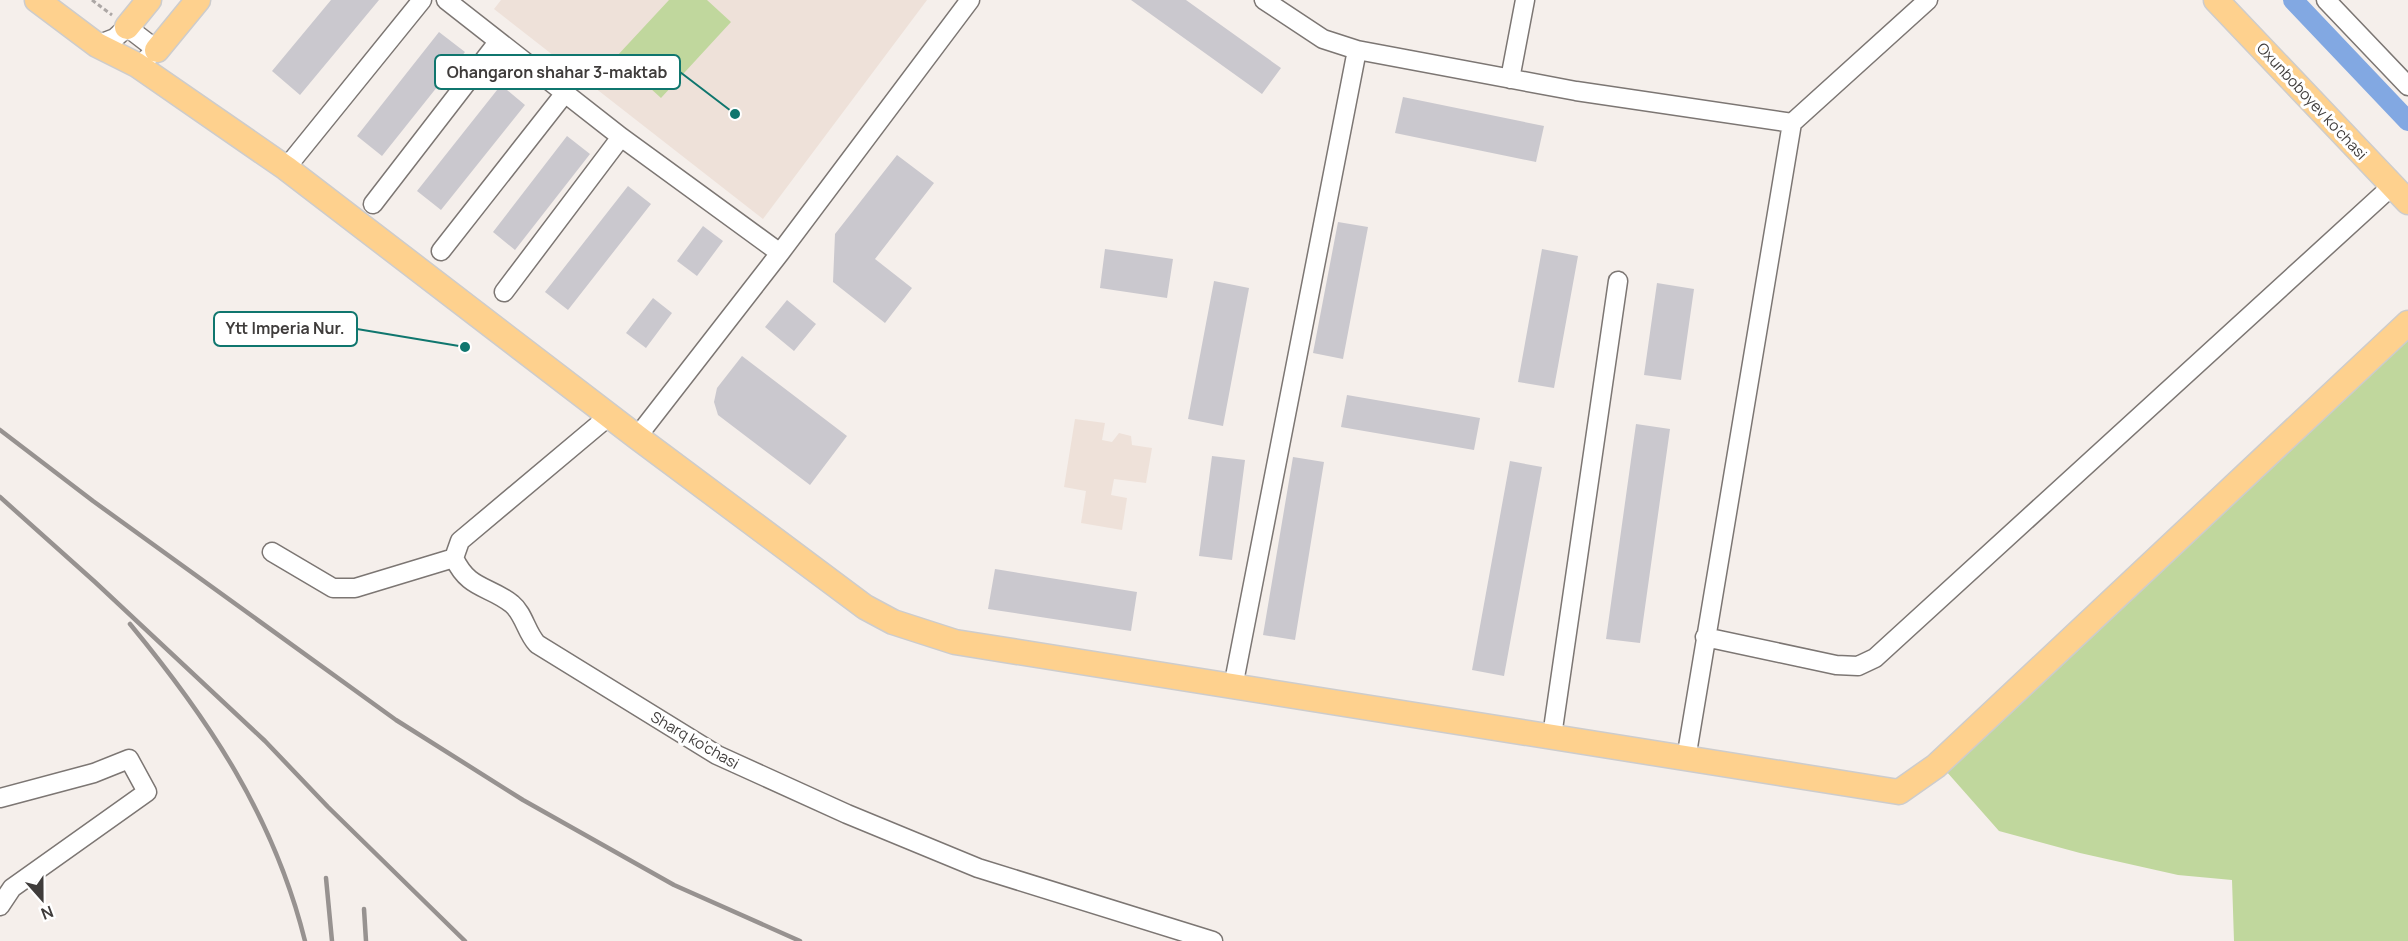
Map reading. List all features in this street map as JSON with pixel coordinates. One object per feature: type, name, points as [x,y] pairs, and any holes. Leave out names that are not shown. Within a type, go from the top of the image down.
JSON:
[{"type":"main road","points":[[37,0],[97,45],[137,65],[286,168],[637,438],[865,607],[893,622],[955,642],[1899,792],[1936,766],[2408,323]]},
{"type":"main road","points":[[128,27],[149,0]]},
{"type":"main road","points":[[157,50],[198,0]]},
{"type":"main road","name":"Oxunboboyev ko'chasi","points":[[2216,0],[2400,194]]},
{"type":"street","points":[[286,168],[422,0]]},
{"type":"street","points":[[447,0],[621,137],[780,254]]},
{"type":"street","points":[[637,438],[780,254],[970,0]]},
{"type":"street","points":[[1264,0],[1323,39],[1357,50],[1576,92],[1792,123]]},
{"type":"street","points":[[1510,79],[1525,0]]},
{"type":"street","points":[[1686,759],[1792,123],[1928,0]]},
{"type":"street","points":[[2326,0],[2408,86]]},
{"type":"street","points":[[97,45],[115,39],[128,27],[157,50],[137,65]]},
{"type":"street","points":[[372,204],[498,42]]},
{"type":"street","points":[[1233,687],[1357,50]]},
{"type":"street","points":[[441,251],[565,93]]},
{"type":"street","points":[[504,292],[621,137]]},
{"type":"street","points":[[1705,637],[1836,665],[1858,666],[1875,658],[2400,194]]},
{"type":"street","points":[[1552,736],[1618,281]]},
{"type":"street","points":[[272,552],[333,588],[354,588],[454,558],[460,541],[609,416]]},
{"type":"street","name":"Sharq ko'chasi","points":[[454,558],[461,573],[516,609],[529,634],[543,648],[717,755],[847,814],[978,868],[1213,941]]},
{"type":"street","points":[[0,798],[94,773],[129,759],[147,792],[12,888],[0,906]]},
{"type":"shaded area","points":[[501,0],[927,0],[763,219],[494,9]]},
{"type":"shaded area","points":[[1075,419],[1105,423],[1102,440],[1112,442],[1119,433],[1131,436],[1132,445],[1152,448],[1146,483],[1114,479],[1111,495],[1127,498],[1122,530],[1081,523],[1086,491],[1064,487]]},
{"type":"green space","points":[[669,0],[707,0],[731,22],[661,98],[616,57]]},
{"type":"green space","points":[[2408,333],[2408,941],[2234,941],[2232,880],[2178,875],[2080,853],[1999,831],[1946,771]]},
{"type":"building","points":[[331,0],[379,0],[300,95],[272,71]]},
{"type":"building","points":[[1131,0],[1186,0],[1281,68],[1262,94]]},
{"type":"building","points":[[439,32],[465,52],[382,156],[357,136]]},
{"type":"building","points":[[501,85],[525,105],[441,210],[417,191]]},
{"type":"building","points":[[1403,97],[1544,126],[1536,162],[1395,133]]},
{"type":"building","points":[[567,136],[590,154],[515,250],[493,232]]},
{"type":"building","points":[[897,155],[934,183],[875,259],[912,288],[885,323],[833,282],[835,234]]},
{"type":"building","points":[[628,186],[651,204],[568,310],[545,292]]},
{"type":"building","points":[[1338,222],[1368,227],[1343,359],[1313,353]]},
{"type":"building","points":[[703,226],[723,241],[697,276],[677,261]]},
{"type":"building","points":[[1105,249],[1173,259],[1167,298],[1100,288]]},
{"type":"building","points":[[1542,249],[1578,256],[1554,388],[1518,382]]},
{"type":"building","points":[[1214,281],[1249,288],[1223,426],[1188,419]]},
{"type":"building","points":[[1657,283],[1694,289],[1681,380],[1644,375]]},
{"type":"building","points":[[653,298],[672,313],[646,348],[626,333]]},
{"type":"building","points":[[787,300],[816,324],[794,351],[765,327]]},
{"type":"building","points":[[742,356],[847,436],[810,485],[718,415],[714,402],[717,388]]},
{"type":"building","points":[[1347,395],[1480,418],[1474,450],[1341,427]]},
{"type":"building","points":[[1636,424],[1670,429],[1640,643],[1606,639]]},
{"type":"building","points":[[1212,456],[1245,460],[1232,560],[1199,556]]},
{"type":"building","points":[[1293,457],[1324,462],[1295,640],[1263,635]]},
{"type":"building","points":[[1510,461],[1542,467],[1504,676],[1472,670]]},
{"type":"building","points":[[995,569],[1137,592],[1131,631],[988,609]]},
{"type":"waterway","points":[[2293,0],[2408,121]]},
{"type":"railway","points":[[0,430],[93,501],[396,720],[523,800],[674,885],[800,941]]},
{"type":"railway","points":[[0,497],[95,582],[265,741],[328,807],[465,941]]},
{"type":"railway","points":[[130,624],[187,697],[236,772],[276,853],[305,941]]},
{"type":"railway","points":[[326,878],[332,941]]},
{"type":"railway","points":[[364,909],[366,941]]},
{"type":"place","name":"Ohangaron shahar 3-maktab","points":[[735,114]]},
{"type":"place","name":"Ytt Imperia Nur.","points":[[465,347]]}]
